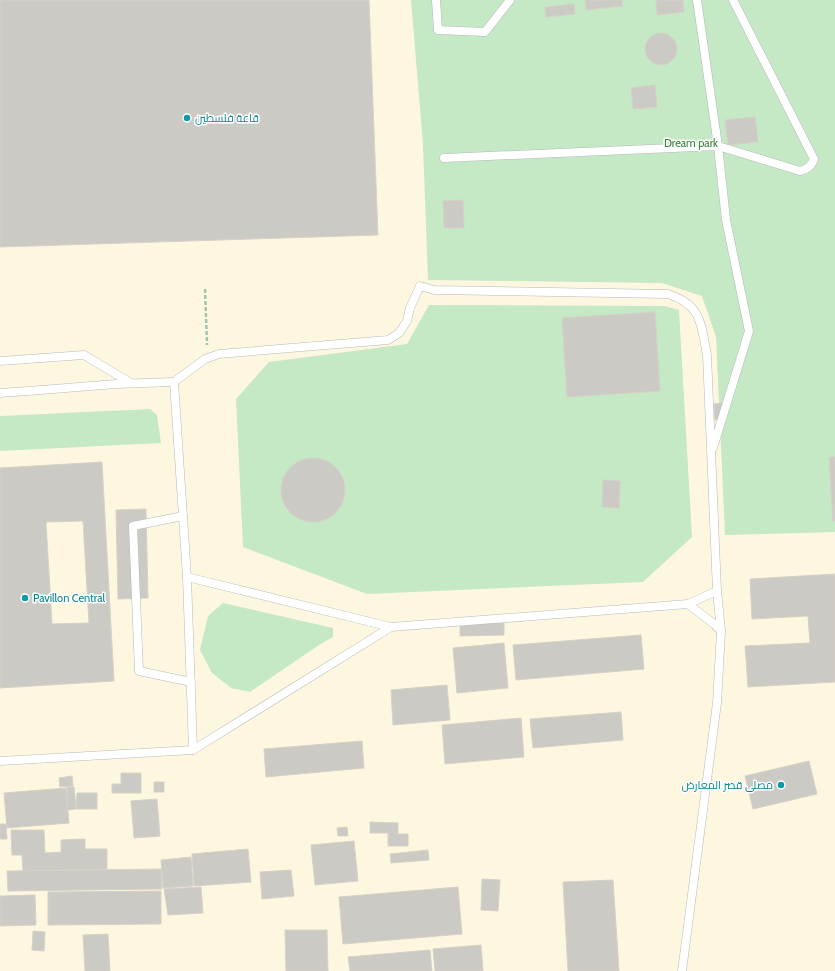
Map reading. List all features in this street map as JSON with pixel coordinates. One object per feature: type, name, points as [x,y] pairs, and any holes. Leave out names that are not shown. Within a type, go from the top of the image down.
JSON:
[{"type":"lane","points":[[436,0],[438,30],[485,32],[510,0]]},
{"type":"lane","points":[[696,0],[718,146],[726,220],[749,331],[711,454]]},
{"type":"lane","points":[[444,158],[718,146],[800,171],[807,169],[814,160],[733,0]]},
{"type":"lane","points":[[0,393],[116,384],[174,382],[205,359],[219,354],[388,340],[399,333],[407,321],[410,308],[420,286],[434,290],[668,294],[679,297],[689,304],[697,313],[707,355],[720,631],[717,703],[682,971]]},
{"type":"lane","points":[[0,361],[84,355],[132,383]]},
{"type":"lane","points":[[174,382],[187,577],[193,750]]},
{"type":"lane","points":[[183,516],[133,526],[139,670],[191,682]]},
{"type":"lane","points":[[187,577],[391,626],[688,604],[717,591]]},
{"type":"lane","points":[[688,604],[714,624],[720,631]]},
{"type":"lane","points":[[0,761],[193,750],[391,626]]},
{"type":"path","points":[[205,289],[208,345]]},
{"type":"shaded area","points":[[0,0],[835,0],[835,971],[0,971]]},
{"type":"green space","name":"Dream park","points":[[411,0],[835,0],[835,532],[725,535],[716,337],[702,296],[662,283],[428,280],[423,145]]},
{"type":"green space","points":[[429,305],[665,306],[679,310],[692,537],[643,582],[367,594],[243,547],[236,399],[269,362],[407,344]]},
{"type":"green space","points":[[150,409],[157,415],[161,443],[0,451],[0,416]]},
{"type":"green space","points":[[223,603],[333,628],[333,637],[250,692],[231,688],[212,673],[200,650],[208,616]]},
{"type":"building","name":"قاعة فلسطين","points":[[0,0],[369,0],[378,235],[0,247]]},
{"type":"building","points":[[585,0],[622,0],[622,6],[586,10]]},
{"type":"building","points":[[656,0],[683,0],[684,12],[657,15]]},
{"type":"building","points":[[574,4],[575,14],[546,17],[545,7]]},
{"type":"building","points":[[658,33],[664,33],[673,37],[677,49],[673,61],[664,65],[658,65],[649,61],[645,52],[645,46],[649,37]]},
{"type":"building","points":[[655,85],[657,107],[633,109],[631,88]]},
{"type":"building","points":[[755,117],[758,142],[728,145],[725,120]]},
{"type":"building","points":[[463,200],[464,228],[444,228],[443,201]]},
{"type":"building","points":[[655,312],[660,391],[567,397],[562,318]]},
{"type":"building","points":[[723,403],[725,419],[715,420],[714,404]]},
{"type":"building","points":[[829,457],[835,457],[835,521],[833,521]]},
{"type":"building","points":[[307,458],[319,458],[336,467],[343,478],[345,490],[343,502],[336,513],[319,522],[307,522],[295,517],[286,508],[281,496],[281,484],[286,472],[295,463]]},
{"type":"building","name":"Pavillon Central","points":[[102,462],[114,681],[0,688],[0,468]],"holes":[[[83,521],[89,623],[52,624],[46,522]]]},
{"type":"building","points":[[603,480],[620,481],[619,508],[602,507]]},
{"type":"building","points":[[146,509],[148,598],[118,599],[116,510]]},
{"type":"building","points":[[835,574],[835,682],[748,687],[745,646],[810,643],[808,616],[752,619],[750,579]]},
{"type":"building","points":[[504,623],[504,635],[460,636],[460,624]]},
{"type":"building","points":[[641,635],[644,669],[516,680],[513,645]]},
{"type":"building","points":[[504,643],[508,688],[457,693],[453,648]]},
{"type":"building","points":[[447,685],[450,720],[393,725],[391,690]]},
{"type":"building","points":[[621,712],[623,740],[533,748],[530,719]]},
{"type":"building","points":[[521,718],[524,757],[445,764],[442,725]]},
{"type":"building","points":[[362,741],[364,768],[266,777],[264,749]]},
{"type":"building","name":"مصلى قصر المعارض","points":[[809,761],[817,794],[753,809],[745,776]]},
{"type":"building","points":[[121,773],[141,773],[141,793],[112,793],[112,784],[121,784]]},
{"type":"building","points":[[72,776],[73,786],[60,787],[59,778]]},
{"type":"building","points":[[154,782],[164,782],[164,792],[154,792]]},
{"type":"building","points":[[67,787],[74,787],[76,809],[68,810]]},
{"type":"building","points":[[66,788],[69,823],[7,828],[4,793]]},
{"type":"building","points":[[77,793],[97,793],[97,809],[76,809]]},
{"type":"building","points":[[157,799],[160,836],[134,838],[131,801]]},
{"type":"building","points":[[370,822],[398,823],[398,834],[408,834],[408,846],[388,846],[388,833],[370,833]]},
{"type":"building","points":[[0,824],[6,824],[7,839],[0,839]]},
{"type":"building","points":[[347,827],[348,836],[338,836],[337,828]]},
{"type":"building","points":[[11,830],[44,830],[45,853],[61,852],[61,840],[85,839],[85,849],[107,849],[107,869],[23,871],[22,855],[12,855]]},
{"type":"building","points":[[354,841],[358,881],[315,885],[311,845]]},
{"type":"building","points":[[248,849],[251,882],[194,886],[192,854]]},
{"type":"building","points":[[428,850],[429,860],[391,863],[390,854]]},
{"type":"building","points":[[191,857],[193,886],[163,888],[161,860]]},
{"type":"building","points":[[161,869],[162,889],[8,891],[7,871]]},
{"type":"building","points":[[291,870],[294,896],[262,899],[260,872]]},
{"type":"building","points":[[482,879],[500,880],[498,911],[481,910]]},
{"type":"building","points":[[613,880],[619,971],[568,971],[563,882]]},
{"type":"building","points":[[201,887],[203,913],[168,915],[164,889]]},
{"type":"building","points":[[458,887],[462,934],[343,944],[339,897]]},
{"type":"building","points":[[161,891],[161,924],[48,925],[48,892]]},
{"type":"building","points":[[35,895],[36,925],[0,926],[0,896]]},
{"type":"building","points":[[285,930],[327,930],[328,971],[286,971]]},
{"type":"building","points":[[33,931],[45,932],[44,951],[32,950]]},
{"type":"building","points":[[108,934],[110,971],[85,971],[83,935]]},
{"type":"building","points":[[481,945],[483,971],[435,971],[433,949]]},
{"type":"building","points":[[430,950],[432,971],[350,971],[348,957]]},
{"type":"place","name":"قاعة فلسطين","points":[[187,118]]},
{"type":"place","name":"Pavillon Central","points":[[25,598]]},
{"type":"place","name":"مصلى قصر المعارض","points":[[781,785]]}]
